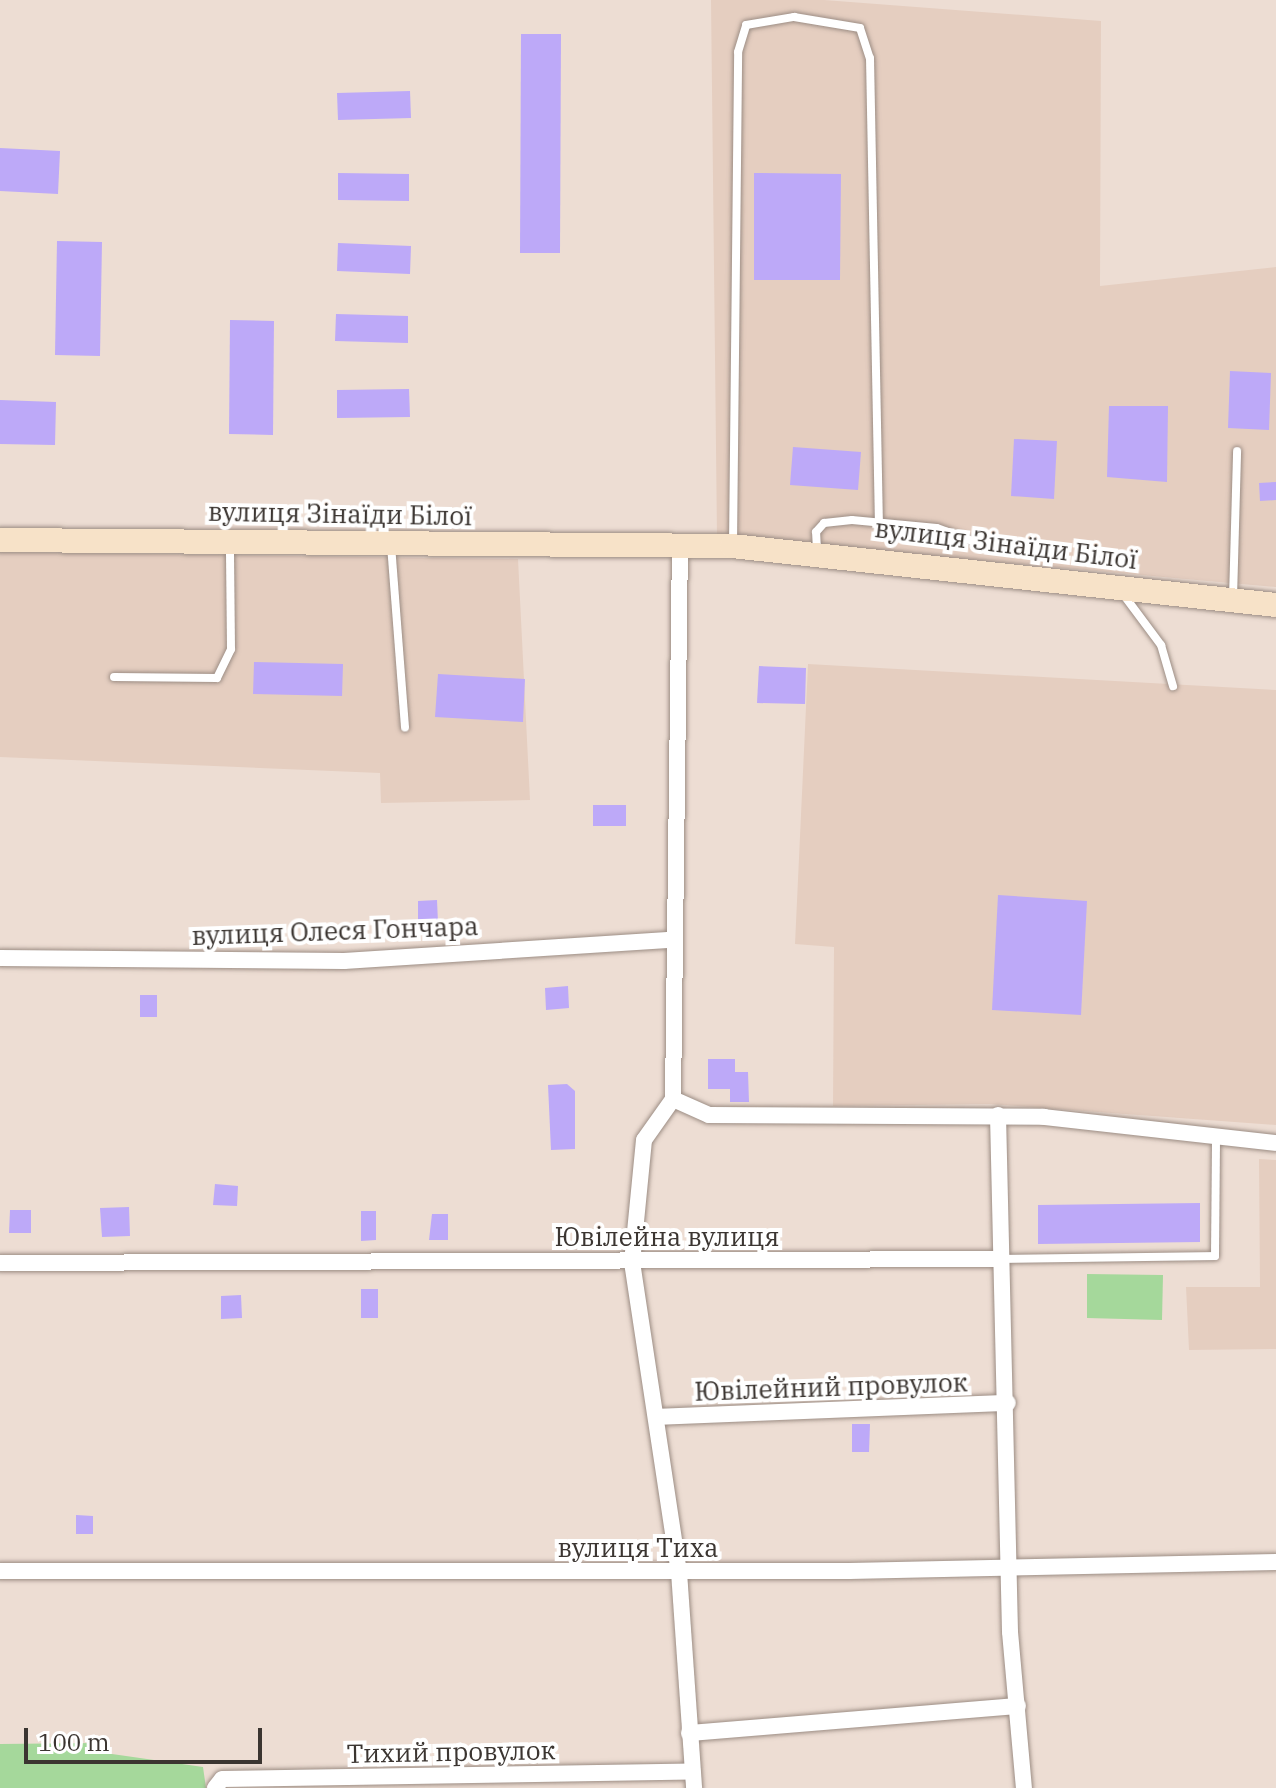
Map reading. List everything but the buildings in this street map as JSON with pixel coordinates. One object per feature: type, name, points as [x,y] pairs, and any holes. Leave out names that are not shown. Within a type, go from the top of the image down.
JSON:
[{"type":"street","name":"вулиця Зінаїди Білої","points":[[0,540],[680,544],[817,550],[1276,605]]},
{"type":"street","points":[[680,544],[671,940],[673,1099],[644,1140],[632,1262],[679,1572],[693,1780]]},
{"type":"street","name":"вулиця Олеся Гончара","points":[[0,958],[344,961],[671,940]]},
{"type":"street","points":[[673,1099],[709,1115],[759,1118],[998,1115],[1276,1143]]},
{"type":"street","points":[[998,1115],[1011,1565],[1024,1788]]},
{"type":"street","name":"Ювілейна вулиця","points":[[0,1263],[1002,1259]]},
{"type":"street","name":"Ювілейний провулок","points":[[656,1417],[1008,1403]]},
{"type":"street","name":"вулиця Тиха","points":[[0,1571],[679,1572],[1276,1562]]},
{"type":"street","points":[[689,1733],[1018,1706]]},
{"type":"street","name":"Тихий провулок","points":[[215,1788],[222,1779],[693,1780]]},
{"type":"lane","points":[[732,546],[738,52],[746,25],[794,17],[860,28],[870,58],[879,522]]},
{"type":"lane","points":[[1232,601],[1237,451]]},
{"type":"lane","points":[[817,550],[816,532],[824,523],[879,522],[937,528],[972,541]]},
{"type":"lane","points":[[114,677],[217,678],[231,649],[230,541]]},
{"type":"lane","points":[[391,544],[405,727]]},
{"type":"lane","points":[[1115,584],[1161,645],[1173,686]]},
{"type":"lane","name":"Ювілейна вулиця","points":[[1002,1259],[1215,1256],[1216,1137]]},
{"type":"shaded area","points":[[711,0],[824,0],[1101,21],[1100,286],[1276,267],[1276,587],[717,537]]},
{"type":"shaded area","points":[[0,552],[518,559],[530,800],[381,803],[380,773],[0,757]]},
{"type":"shaded area","points":[[808,664],[1276,690],[1276,1125],[989,1104],[833,1106],[834,947],[795,944]]},
{"type":"shaded area","points":[[1259,1159],[1276,1160],[1276,1349],[1189,1350],[1186,1287],[1260,1287]]},
{"type":"green space","points":[[1087,1274],[1163,1275],[1162,1320],[1087,1318]]},
{"type":"green space","points":[[94,1743],[112,1754],[203,1767],[206,1788],[0,1788],[0,1744]]}]
